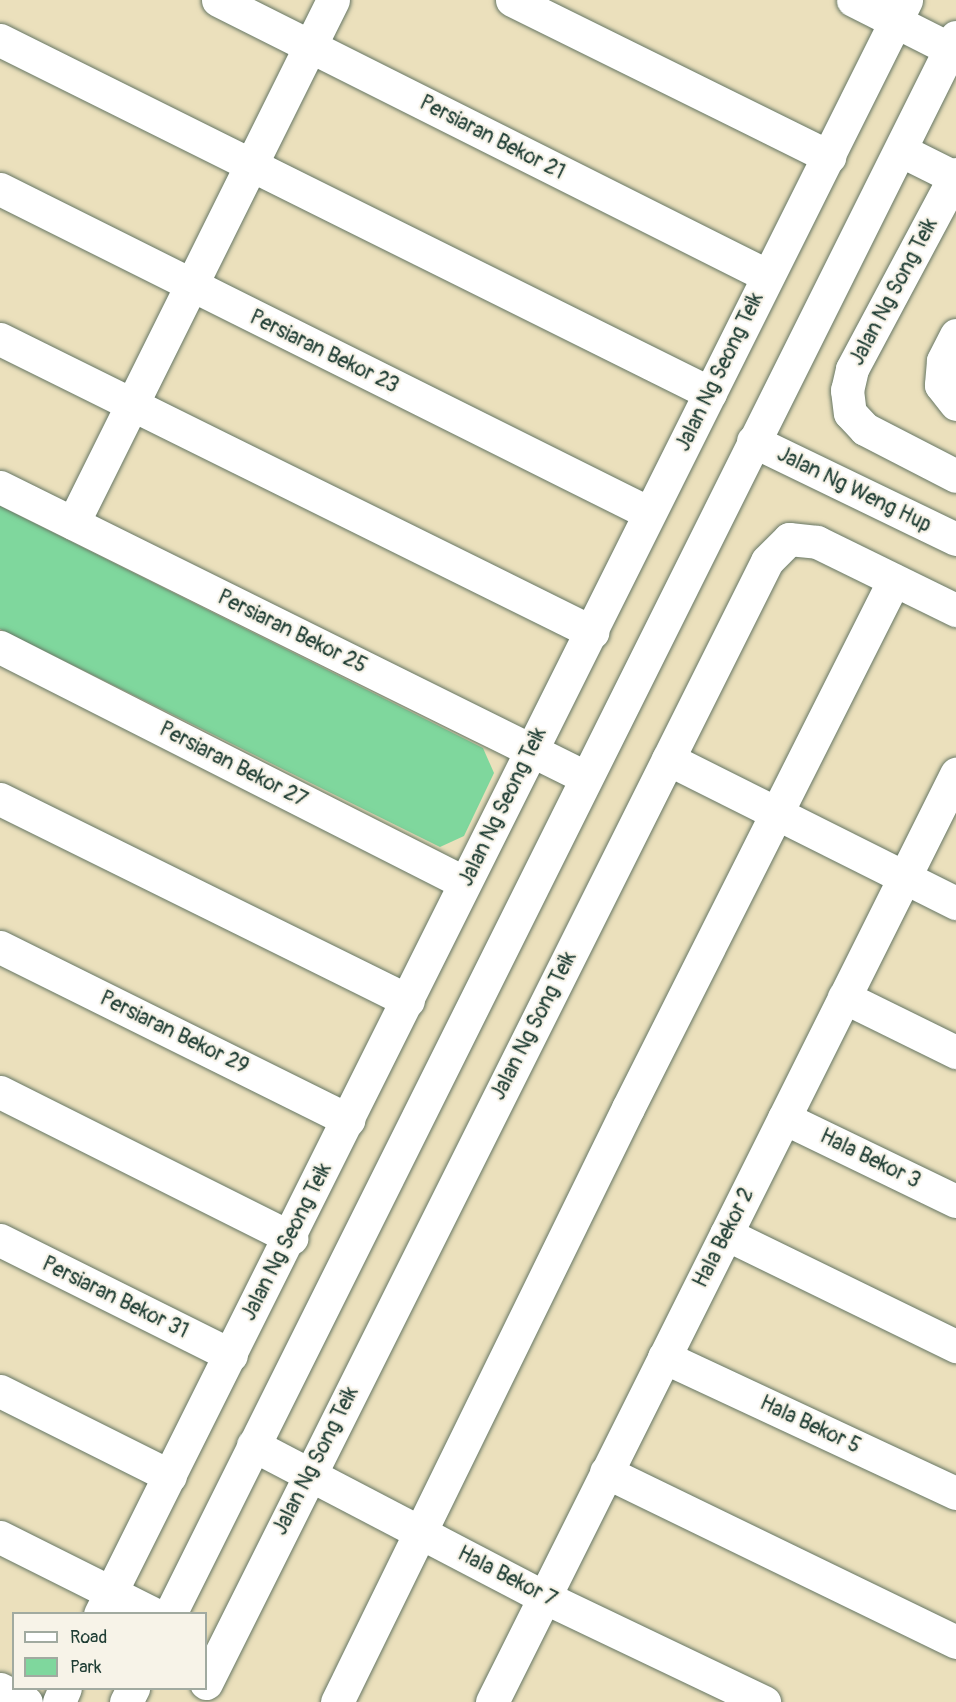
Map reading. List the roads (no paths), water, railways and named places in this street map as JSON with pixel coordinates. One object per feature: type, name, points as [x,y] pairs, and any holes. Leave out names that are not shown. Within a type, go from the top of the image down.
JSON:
[{"type":"street","name":"Persiaran Bekor 21","points":[[218,0],[768,276]]},
{"type":"street","points":[[73,523],[130,403],[333,0]]},
{"type":"street","points":[[512,0],[829,157]]},
{"type":"street","points":[[171,1612],[753,441],[902,151],[953,43],[901,10],[853,0]]},
{"type":"street","name":"Jalan Ng Seong Teik","points":[[105,1603],[291,1238],[531,750],[901,10]]},
{"type":"street","points":[[0,40],[710,393]]},
{"type":"street","points":[[902,151],[955,177]]},
{"type":"street","name":"Jalan Ng Song Teik","points":[[955,177],[852,369],[847,390],[850,413],[866,429],[956,476]]},
{"type":"street","name":"Persiaran Bekor 23","points":[[0,189],[649,513]]},
{"type":"street","points":[[956,335],[943,361],[941,385],[956,404]]},
{"type":"street","points":[[0,339],[592,632]]},
{"type":"street","name":"Jalan Ng Weng Hup","points":[[753,441],[956,539]]},
{"type":"street","name":"Persiaran Bekor 25","points":[[0,487],[585,777]]},
{"type":"street","name":"Jalan Ng Song Teik","points":[[207,1681],[767,561],[789,539],[817,542],[956,610]]},
{"type":"street","points":[[337,1702],[422,1533],[628,1108],[894,580]]},
{"type":"street","name":"Persiaran Bekor 27","points":[[0,647],[465,883]]},
{"type":"street","points":[[668,759],[956,903]]},
{"type":"street","name":"Hala Bekor 2","points":[[492,1702],[956,774]]},
{"type":"street","points":[[0,799],[408,1001]]},
{"type":"street","name":"Persiaran Bekor 29","points":[[0,947],[348,1120]]},
{"type":"street","points":[[844,997],[956,1052]]},
{"type":"street","points":[[0,1092],[291,1238]]},
{"type":"street","name":"Hala Bekor 3","points":[[784,1118],[956,1201]]},
{"type":"street","points":[[726,1234],[956,1346]]},
{"type":"street","name":"Persiaran Bekor 31","points":[[0,1240],[231,1355]]},
{"type":"street","name":"Hala Bekor 5","points":[[664,1357],[956,1493]]},
{"type":"street","points":[[0,1391],[170,1476]]},
{"type":"street","name":"Hala Bekor 7","points":[[254,1445],[544,1597],[764,1702]]},
{"type":"street","points":[[606,1472],[956,1642]]},
{"type":"street","points":[[0,1537],[105,1603],[145,1612]]},
{"type":"street","points":[[0,1689],[26,1702]]}]
